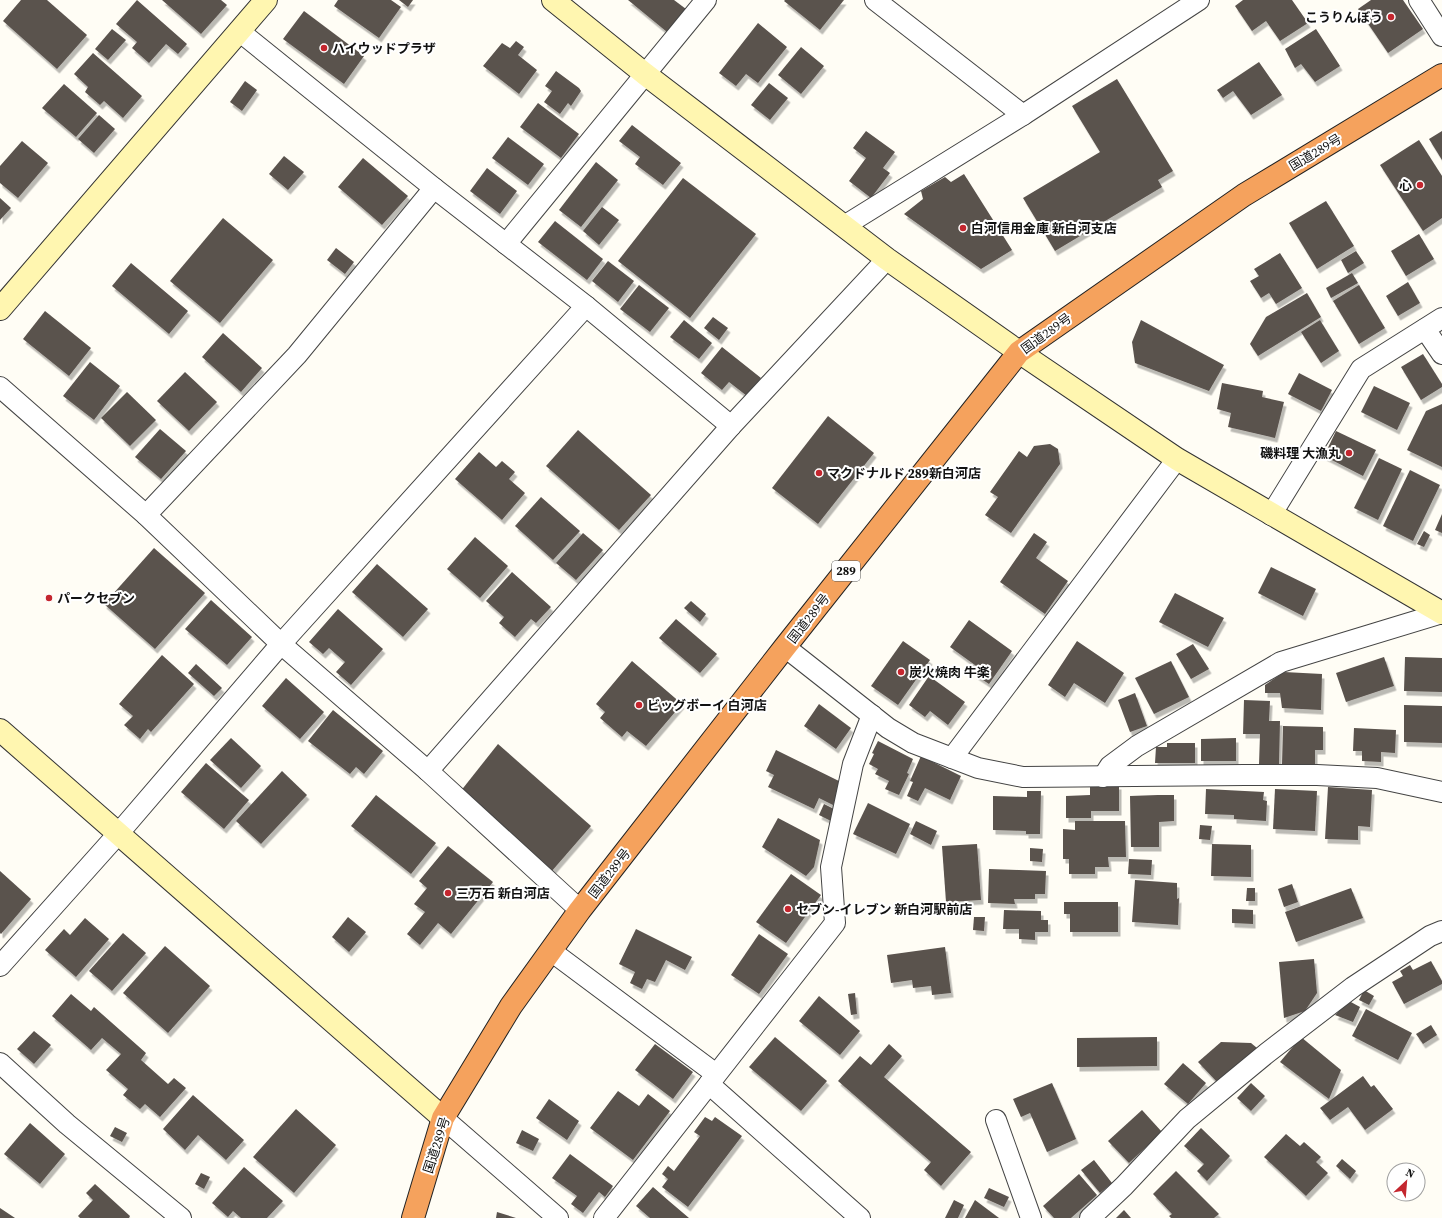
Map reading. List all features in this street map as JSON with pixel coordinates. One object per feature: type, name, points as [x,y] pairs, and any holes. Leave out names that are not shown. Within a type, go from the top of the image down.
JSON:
[{"type":"highway","name":"国道289号","points":[[413,1218],[443,1118],[512,1006],[580,910],[785,647],[1019,352],[1244,195],[1442,75]]},
{"type":"street","points":[[0,309],[266,0]]},
{"type":"street","points":[[553,0],[645,74],[887,259],[1019,352],[1177,459],[1442,613]]},
{"type":"street","points":[[506,244],[706,0]]},
{"type":"street","points":[[875,0],[1023,115]]},
{"type":"street","points":[[844,226],[1023,115],[1199,0]]},
{"type":"street","points":[[1418,0],[1442,36]]},
{"type":"street","points":[[239,31],[434,188],[586,306],[730,426]]},
{"type":"street","points":[[146,515],[297,355],[434,188]]},
{"type":"street","points":[[428,771],[730,426],[887,259]]},
{"type":"street","points":[[0,966],[118,834],[281,644],[586,306]]},
{"type":"street","points":[[1271,514],[1362,369],[1442,318]]},
{"type":"street","points":[[1425,329],[1442,354]]},
{"type":"street","points":[[0,387],[146,515],[281,644],[428,771],[580,910]]},
{"type":"street","points":[[952,758],[1177,459]]},
{"type":"street","points":[[1103,777],[1110,766],[1138,746],[1281,662],[1442,613]]},
{"type":"street","points":[[785,647],[872,715],[913,743],[978,768],[1024,777],[1245,775],[1339,776],[1377,778],[1442,792]]},
{"type":"street","points":[[604,1218],[835,922],[831,867],[853,764],[872,715]]},
{"type":"street","points":[[0,730],[558,1218]]},
{"type":"street","points":[[1090,1218],[1124,1186],[1187,1119],[1353,987],[1430,936],[1442,931]]},
{"type":"street","points":[[551,951],[713,1079],[860,1218]]},
{"type":"street","points":[[0,1064],[67,1124],[181,1218]]},
{"type":"street","points":[[996,1120],[1031,1218]]},
{"type":"building","points":[[21,0],[47,0],[87,35],[57,69],[3,21]]},
{"type":"building","points":[[137,0],[187,44],[178,54],[166,44],[149,63],[132,48],[137,42],[116,24]]},
{"type":"building","points":[[162,0],[221,0],[227,5],[201,34]]},
{"type":"building","points":[[338,0],[391,0],[401,7],[379,38],[334,6]]},
{"type":"building","points":[[399,0],[413,0],[408,7]]},
{"type":"building","points":[[628,0],[674,0],[686,9],[667,32]]},
{"type":"building","points":[[844,0],[820,30],[784,1]]},
{"type":"building","points":[[1243,0],[1292,0],[1308,23],[1280,41],[1266,21],[1252,31],[1235,6]]},
{"type":"building","points":[[1371,0],[1403,0],[1423,29],[1388,53],[1358,9]]},
{"type":"building","name":"ハイウッドプラザ","points":[[304,11],[364,56],[344,84],[283,39]]},
{"type":"building","points":[[758,23],[787,47],[758,83],[746,74],[736,86],[719,73]]},
{"type":"building","points":[[112,29],[126,40],[108,60],[95,49]]},
{"type":"building","points":[[1316,29],[1340,66],[1315,82],[1301,64],[1295,68],[1285,49]]},
{"type":"building","points":[[516,41],[524,47],[518,55],[537,70],[519,94],[483,66],[502,43],[510,48]]},
{"type":"building","points":[[801,47],[824,66],[801,94],[778,75]]},
{"type":"building","points":[[93,53],[142,96],[123,118],[104,101],[100,105],[85,92],[88,87],[74,74]]},
{"type":"building","points":[[1259,62],[1282,95],[1251,115],[1233,91],[1223,98],[1217,90]]},
{"type":"building","points":[[556,71],[581,91],[571,106],[568,103],[560,114],[544,102],[552,91],[545,86]]},
{"type":"building","points":[[1117,79],[1173,171],[1158,180],[1162,187],[1055,251],[1023,198],[1100,152],[1072,106]]},
{"type":"building","points":[[245,81],[257,90],[242,111],[230,102]]},
{"type":"building","points":[[769,83],[788,98],[770,120],[751,105]]},
{"type":"building","points":[[64,84],[97,113],[76,137],[42,108]]},
{"type":"building","points":[[538,103],[579,134],[561,158],[520,127]]},
{"type":"building","points":[[99,115],[115,129],[94,153],[78,139]]},
{"type":"building","points":[[632,125],[681,163],[663,185],[635,164],[640,157],[619,141]]},
{"type":"building","points":[[866,131],[895,152],[883,168],[890,173],[871,198],[849,181],[866,158],[853,148]]},
{"type":"building","points":[[1442,131],[1442,160],[1429,139]]},
{"type":"building","points":[[508,137],[544,164],[528,185],[492,158]]},
{"type":"building","points":[[1419,140],[1442,176],[1442,218],[1423,231],[1380,165]]},
{"type":"building","points":[[22,141],[48,163],[18,198],[0,183],[0,166]]},
{"type":"building","points":[[284,156],[304,172],[288,190],[269,174]]},
{"type":"building","points":[[363,158],[408,196],[382,225],[338,187]]},
{"type":"building","points":[[596,162],[618,180],[581,227],[559,210]]},
{"type":"building","points":[[487,168],[517,191],[500,214],[470,191]]},
{"type":"building","points":[[964,174],[1012,250],[981,269],[904,214],[923,199],[921,191],[945,177],[951,182]]},
{"type":"building","points":[[683,178],[756,234],[690,318],[618,261]]},
{"type":"building","points":[[0,198],[11,208],[0,220]]},
{"type":"building","points":[[1326,201],[1354,246],[1317,269],[1289,223]]},
{"type":"building","points":[[602,207],[619,220],[599,245],[583,231]]},
{"type":"building","points":[[223,218],[273,260],[220,323],[170,281]]},
{"type":"building","points":[[555,221],[603,259],[587,280],[538,242]]},
{"type":"building","points":[[1419,234],[1434,259],[1406,276],[1391,251]]},
{"type":"building","points":[[336,248],[354,262],[345,274],[327,260]]},
{"type":"building","points":[[1356,251],[1364,263],[1348,273],[1341,260]]},
{"type":"building","points":[[1280,253],[1302,288],[1276,304],[1269,293],[1261,298],[1250,281],[1259,276],[1254,269]]},
{"type":"building","points":[[608,261],[634,281],[618,302],[592,281]]},
{"type":"building","points":[[131,263],[188,311],[169,334],[112,286]]},
{"type":"building","points":[[1352,273],[1358,283],[1331,298],[1326,288]]},
{"type":"building","points":[[1408,282],[1420,303],[1398,316],[1386,296]]},
{"type":"building","points":[[639,285],[669,308],[650,332],[620,309]]},
{"type":"building","points":[[1359,285],[1385,328],[1359,344],[1333,301]]},
{"type":"building","points":[[1307,293],[1321,317],[1258,356],[1250,344],[1266,317]]},
{"type":"building","points":[[45,311],[91,348],[69,376],[23,339]]},
{"type":"building","points":[[713,317],[728,328],[719,340],[704,328]]},
{"type":"building","points":[[684,320],[712,343],[699,359],[670,337]]},
{"type":"building","points":[[1141,320],[1224,365],[1209,391],[1135,363],[1132,342]]},
{"type":"building","points":[[1320,320],[1339,351],[1321,363],[1301,332]]},
{"type":"building","points":[[223,333],[262,368],[241,392],[202,357]]},
{"type":"building","points":[[722,347],[761,378],[747,396],[729,382],[722,390],[701,373]]},
{"type":"building","points":[[1423,354],[1442,384],[1442,387],[1421,400],[1401,367]]},
{"type":"building","points":[[90,362],[120,386],[94,420],[63,396]]},
{"type":"building","points":[[185,372],[217,402],[189,431],[157,401]]},
{"type":"building","points":[[1299,373],[1332,390],[1321,411],[1288,394]]},
{"type":"building","points":[[1222,383],[1263,391],[1262,397],[1284,402],[1275,438],[1228,427],[1231,413],[1217,409]]},
{"type":"building","points":[[1374,386],[1410,403],[1397,430],[1361,412]]},
{"type":"building","points":[[127,392],[156,420],[130,446],[101,418]]},
{"type":"building","points":[[1442,404],[1442,467],[1407,450],[1426,411]]},
{"type":"building","points":[[828,416],[874,453],[818,524],[772,488]]},
{"type":"building","points":[[160,429],[186,451],[161,479],[135,457]]},
{"type":"building","points":[[578,430],[651,495],[619,530],[546,466]]},
{"type":"building","points":[[1336,431],[1376,450],[1363,476],[1324,456]]},
{"type":"building","points":[[1050,444],[1058,449],[1060,464],[1011,533],[985,515],[998,497],[990,492],[1019,451],[1027,457],[1034,446]]},
{"type":"building","points":[[479,452],[496,467],[502,461],[515,472],[509,479],[525,493],[502,520],[455,479]]},
{"type":"building","points":[[1379,458],[1402,469],[1378,520],[1354,508]]},
{"type":"building","points":[[1410,470],[1440,485],[1413,541],[1383,526]]},
{"type":"building","points":[[541,497],[580,531],[553,560],[515,526]]},
{"type":"building","points":[[1442,514],[1442,533],[1435,530]]},
{"type":"building","points":[[1424,531],[1430,535],[1424,547],[1417,544]]},
{"type":"building","points":[[583,533],[603,550],[576,580],[556,563]]},
{"type":"building","points":[[1034,533],[1047,542],[1036,558],[1068,581],[1045,614],[1000,582]]},
{"type":"building","points":[[475,537],[508,566],[480,598],[447,569]]},
{"type":"building","points":[[154,548],[205,593],[155,649],[104,604]]},
{"type":"building","points":[[377,564],[428,609],[403,637],[352,592]]},
{"type":"building","points":[[1271,567],[1316,589],[1303,616],[1258,593]]},
{"type":"building","points":[[512,572],[551,607],[536,623],[531,619],[515,637],[499,623],[504,617],[486,601]]},
{"type":"building","points":[[1175,593],[1224,618],[1208,647],[1159,622]]},
{"type":"building","points":[[211,600],[252,637],[227,665],[185,629]]},
{"type":"building","points":[[691,601],[706,614],[700,622],[684,608]]},
{"type":"building","points":[[338,609],[383,649],[351,685],[336,672],[345,662],[329,648],[323,654],[309,642]]},
{"type":"building","points":[[676,619],[717,654],[700,673],[659,638]]},
{"type":"building","points":[[969,620],[1012,651],[989,684],[974,674],[979,668],[950,647]]},
{"type":"building","points":[[903,641],[930,660],[898,705],[871,686]]},
{"type":"building","points":[[1077,641],[1124,673],[1105,703],[1074,683],[1065,697],[1048,685]]},
{"type":"building","points":[[1193,644],[1209,669],[1191,679],[1176,654]]},
{"type":"building","points":[[162,655],[194,684],[151,732],[148,729],[140,739],[124,725],[133,716],[119,704]]},
{"type":"building","points":[[1384,657],[1394,686],[1346,702],[1336,673]]},
{"type":"building","points":[[1405,657],[1442,658],[1442,692],[1404,691]]},
{"type":"building","points":[[632,661],[682,704],[646,746],[627,731],[622,737],[600,718],[605,712],[596,704]]},
{"type":"building","points":[[1171,661],[1189,697],[1154,714],[1135,678]]},
{"type":"building","points":[[196,664],[222,688],[214,696],[188,673]]},
{"type":"building","points":[[1284,672],[1322,674],[1321,710],[1282,708],[1280,693],[1265,693],[1265,685]]},
{"type":"building","points":[[929,676],[965,702],[948,725],[930,711],[925,717],[909,705]]},
{"type":"building","points":[[286,678],[324,712],[300,739],[262,706]]},
{"type":"building","points":[[1135,693],[1147,726],[1130,732],[1118,700]]},
{"type":"building","points":[[1244,700],[1270,701],[1269,721],[1280,721],[1279,765],[1259,765],[1260,734],[1243,734]]},
{"type":"building","points":[[819,704],[851,728],[836,749],[804,726]]},
{"type":"building","points":[[1404,705],[1442,706],[1442,743],[1404,742]]},
{"type":"building","points":[[333,710],[383,751],[364,774],[356,767],[350,774],[308,741]]},
{"type":"building","points":[[1283,726],[1323,727],[1323,750],[1315,750],[1315,765],[1282,764]]},
{"type":"building","points":[[1354,728],[1396,730],[1395,753],[1381,752],[1381,762],[1362,761],[1362,751],[1353,751]]},
{"type":"building","points":[[231,738],[261,766],[241,788],[210,760]]},
{"type":"building","points":[[1236,738],[1236,761],[1201,761],[1201,739]]},
{"type":"building","points":[[878,741],[913,759],[907,773],[909,774],[899,795],[885,789],[889,781],[875,774],[878,769],[869,764],[874,754],[872,753]]},
{"type":"building","points":[[1167,743],[1195,743],[1195,763],[1155,763],[1156,747],[1167,747]]},
{"type":"building","points":[[498,744],[591,826],[551,872],[460,792]]},
{"type":"building","points":[[776,750],[843,783],[833,805],[819,798],[814,809],[768,787],[774,775],[766,771]]},
{"type":"building","points":[[921,756],[961,776],[950,800],[925,788],[918,801],[907,796],[913,782],[910,781]]},
{"type":"building","points":[[206,763],[249,800],[224,829],[181,792]]},
{"type":"building","points":[[282,771],[307,795],[261,844],[236,821]]},
{"type":"building","points":[[1090,785],[1119,785],[1119,811],[1091,811],[1091,818],[1066,818],[1066,796],[1090,795]]},
{"type":"building","points":[[1328,787],[1372,790],[1370,827],[1358,826],[1358,840],[1325,839]]},
{"type":"building","points":[[1206,789],[1264,792],[1263,800],[1267,801],[1266,821],[1234,819],[1234,815],[1205,814]]},
{"type":"building","points":[[1275,789],[1317,791],[1315,831],[1273,829]]},
{"type":"building","points":[[1027,791],[1041,791],[1040,834],[1026,834],[1026,831],[993,830],[993,796],[1027,797]]},
{"type":"building","points":[[376,795],[436,843],[411,874],[351,826]]},
{"type":"building","points":[[1174,795],[1174,821],[1159,822],[1159,847],[1131,847],[1130,796]]},
{"type":"building","points":[[868,803],[910,824],[896,854],[853,834]]},
{"type":"building","points":[[824,804],[838,811],[833,822],[819,815]]},
{"type":"building","points":[[778,818],[820,840],[814,867],[806,876],[762,847]]},
{"type":"building","points":[[916,821],[937,831],[931,845],[910,834]]},
{"type":"building","points":[[1075,821],[1125,821],[1126,857],[1108,857],[1109,867],[1095,867],[1095,874],[1069,874],[1069,859],[1063,859],[1063,829],[1075,830]]},
{"type":"building","points":[[1200,825],[1212,826],[1210,840],[1199,839]]},
{"type":"building","points":[[977,844],[981,900],[946,902],[942,846]]},
{"type":"building","points":[[1212,844],[1251,845],[1251,877],[1211,876]]},
{"type":"building","points":[[448,846],[493,882],[451,934],[438,923],[420,945],[407,934],[425,912],[414,904],[427,888],[419,881]]},
{"type":"building","points":[[1030,848],[1043,849],[1042,862],[1030,861]]},
{"type":"building","points":[[1129,859],[1152,860],[1151,875],[1128,874]]},
{"type":"building","points":[[989,869],[1046,871],[1045,894],[1035,894],[1035,899],[1014,899],[1015,904],[988,903]]},
{"type":"building","points":[[0,871],[31,899],[1,934],[0,933]]},
{"type":"building","points":[[791,874],[821,895],[786,943],[756,922]]},
{"type":"building","points":[[1135,880],[1177,883],[1177,899],[1179,898],[1178,925],[1132,922]]},
{"type":"building","points":[[1292,884],[1298,902],[1284,907],[1278,889]]},
{"type":"building","points":[[1247,888],[1255,888],[1255,901],[1246,901]]},
{"type":"building","points":[[1351,888],[1363,918],[1296,942],[1285,912]]},
{"type":"building","points":[[1064,902],[1118,902],[1118,932],[1070,932],[1070,914],[1064,914]]},
{"type":"building","points":[[1232,909],[1253,910],[1253,924],[1232,923]]},
{"type":"building","points":[[1004,910],[1041,911],[1041,920],[1048,920],[1048,932],[1035,932],[1035,940],[1019,939],[1019,929],[1003,929]]},
{"type":"building","points":[[348,917],[366,932],[349,952],[332,937]]},
{"type":"building","points":[[974,917],[985,917],[984,931],[973,930]]},
{"type":"building","points":[[85,918],[109,939],[76,977],[45,950],[64,929],[70,935]]},
{"type":"building","points":[[636,929],[692,957],[685,970],[666,960],[655,982],[647,979],[642,989],[630,983],[635,972],[619,964]]},
{"type":"building","points":[[123,933],[146,953],[112,991],[89,971]]},
{"type":"building","points":[[759,934],[788,954],[759,994],[731,975]]},
{"type":"building","points":[[165,946],[210,986],[168,1033],[123,993]]},
{"type":"building","points":[[945,947],[951,993],[932,995],[931,986],[913,988],[912,980],[891,983],[887,955]]},
{"type":"building","points":[[1314,959],[1317,993],[1305,1011],[1284,1018],[1279,962]]},
{"type":"building","points":[[1431,961],[1442,981],[1442,984],[1404,1004],[1392,982],[1403,976],[1400,971],[1410,965],[1413,970]]},
{"type":"building","points":[[1364,990],[1374,996],[1369,1005],[1359,1000]]},
{"type":"building","points":[[855,993],[857,1014],[851,1015],[848,994]]},
{"type":"building","points":[[71,994],[91,1011],[94,1007],[146,1053],[141,1060],[168,1084],[174,1078],[186,1088],[160,1117],[145,1104],[140,1109],[123,1095],[128,1089],[106,1070],[121,1054],[102,1038],[91,1050],[52,1016]]},
{"type":"building","points":[[819,996],[860,1031],[840,1055],[799,1021]]},
{"type":"building","points":[[1349,1001],[1360,1007],[1353,1022],[1335,1015]]},
{"type":"building","points":[[1366,1009],[1412,1033],[1398,1060],[1352,1036]]},
{"type":"building","points":[[1431,1025],[1437,1035],[1423,1044],[1416,1034]]},
{"type":"building","points":[[34,1031],[51,1045],[34,1064],[17,1049]]},
{"type":"building","points":[[775,1037],[827,1081],[801,1111],[749,1067]]},
{"type":"building","points":[[1157,1037],[1157,1066],[1077,1067],[1077,1038]]},
{"type":"building","points":[[1301,1037],[1341,1070],[1329,1099],[1280,1062]]},
{"type":"building","points":[[1221,1042],[1251,1043],[1257,1048],[1218,1083],[1198,1062]]},
{"type":"building","points":[[655,1044],[693,1072],[673,1099],[635,1070]]},
{"type":"building","points":[[889,1044],[902,1056],[884,1077],[971,1152],[941,1186],[924,1170],[931,1162],[838,1081],[860,1056],[871,1065]]},
{"type":"building","points":[[1183,1063],[1206,1083],[1188,1104],[1164,1084]]},
{"type":"building","points":[[1363,1076],[1371,1087],[1374,1085],[1393,1109],[1365,1130],[1348,1107],[1330,1120],[1320,1108]]},
{"type":"building","points":[[1052,1083],[1076,1139],[1047,1152],[1030,1113],[1021,1117],[1013,1099]]},
{"type":"building","points":[[1251,1083],[1265,1096],[1251,1111],[1237,1098]]},
{"type":"building","points":[[618,1091],[639,1106],[648,1094],[670,1111],[633,1160],[590,1128]]},
{"type":"building","points":[[193,1095],[244,1140],[226,1160],[198,1135],[185,1150],[163,1129]]},
{"type":"building","points":[[549,1099],[579,1121],[567,1140],[536,1118]]},
{"type":"building","points":[[296,1109],[336,1145],[294,1193],[253,1157]]},
{"type":"building","points":[[1142,1110],[1162,1132],[1129,1163],[1108,1141]]},
{"type":"building","points":[[705,1117],[712,1121],[715,1117],[742,1136],[688,1207],[662,1187],[668,1179],[662,1174],[668,1166],[674,1171],[700,1136],[694,1132]]},
{"type":"building","points":[[30,1123],[65,1154],[40,1184],[4,1154]]},
{"type":"building","points":[[115,1127],[127,1133],[122,1142],[110,1136]]},
{"type":"building","points":[[1201,1128],[1230,1156],[1207,1181],[1197,1171],[1204,1164],[1184,1146]]},
{"type":"building","points":[[522,1130],[539,1139],[533,1151],[516,1143]]},
{"type":"building","points":[[1286,1134],[1300,1146],[1304,1142],[1321,1157],[1316,1162],[1328,1173],[1306,1196],[1264,1157]]},
{"type":"building","points":[[570,1154],[613,1186],[605,1197],[599,1192],[583,1213],[571,1204],[577,1196],[552,1178]]},
{"type":"building","points":[[1342,1159],[1356,1171],[1350,1179],[1336,1166]]},
{"type":"building","points":[[1094,1160],[1112,1183],[1100,1193],[1081,1170]]},
{"type":"building","points":[[244,1167],[283,1201],[267,1218],[241,1218],[233,1211],[228,1217],[212,1203]]},
{"type":"building","points":[[1176,1171],[1219,1214],[1214,1218],[1171,1218],[1169,1216],[1172,1214],[1153,1194]]},
{"type":"building","points":[[201,1173],[210,1177],[204,1189],[195,1184]]},
{"type":"building","points":[[1079,1174],[1097,1195],[1071,1218],[1054,1218],[1043,1206]]},
{"type":"building","points":[[95,1184],[130,1216],[129,1218],[80,1218],[78,1216],[93,1200],[86,1193]]},
{"type":"building","points":[[653,1187],[689,1218],[650,1218],[636,1206]]},
{"type":"building","points":[[989,1188],[1009,1197],[1004,1207],[984,1198]]},
{"type":"building","points":[[954,1200],[964,1205],[958,1218],[945,1218]]},
{"type":"building","points":[[975,1200],[999,1218],[965,1218]]},
{"type":"building","points":[[0,1208],[15,1218],[0,1218]]},
{"type":"building","points":[[1124,1210],[1131,1218],[1116,1218]]},
{"type":"building","points":[[497,1212],[516,1218],[496,1218]]},
{"type":"place","name":"こうりんぼう","points":[[1391,17]]},
{"type":"place","name":"ハイウッドプラザ","points":[[324,48]]},
{"type":"place","name":"心","points":[[1420,185]]},
{"type":"place","name":"白河信用金庫 新白河支店","points":[[963,228]]},
{"type":"place","name":"磯料理 大漁丸","points":[[1349,453]]},
{"type":"place","name":"マクドナルド 289新白河店","points":[[819,473]]},
{"type":"place","name":"パークセブン","points":[[49,598]]},
{"type":"place","name":"炭火焼肉 牛楽","points":[[901,672]]},
{"type":"place","name":"ビッグボーイ 白河店","points":[[639,705]]},
{"type":"place","name":"三万石 新白河店","points":[[448,893]]},
{"type":"place","name":"セブン‐イレブン 新白河駅前店","points":[[788,909]]}]
